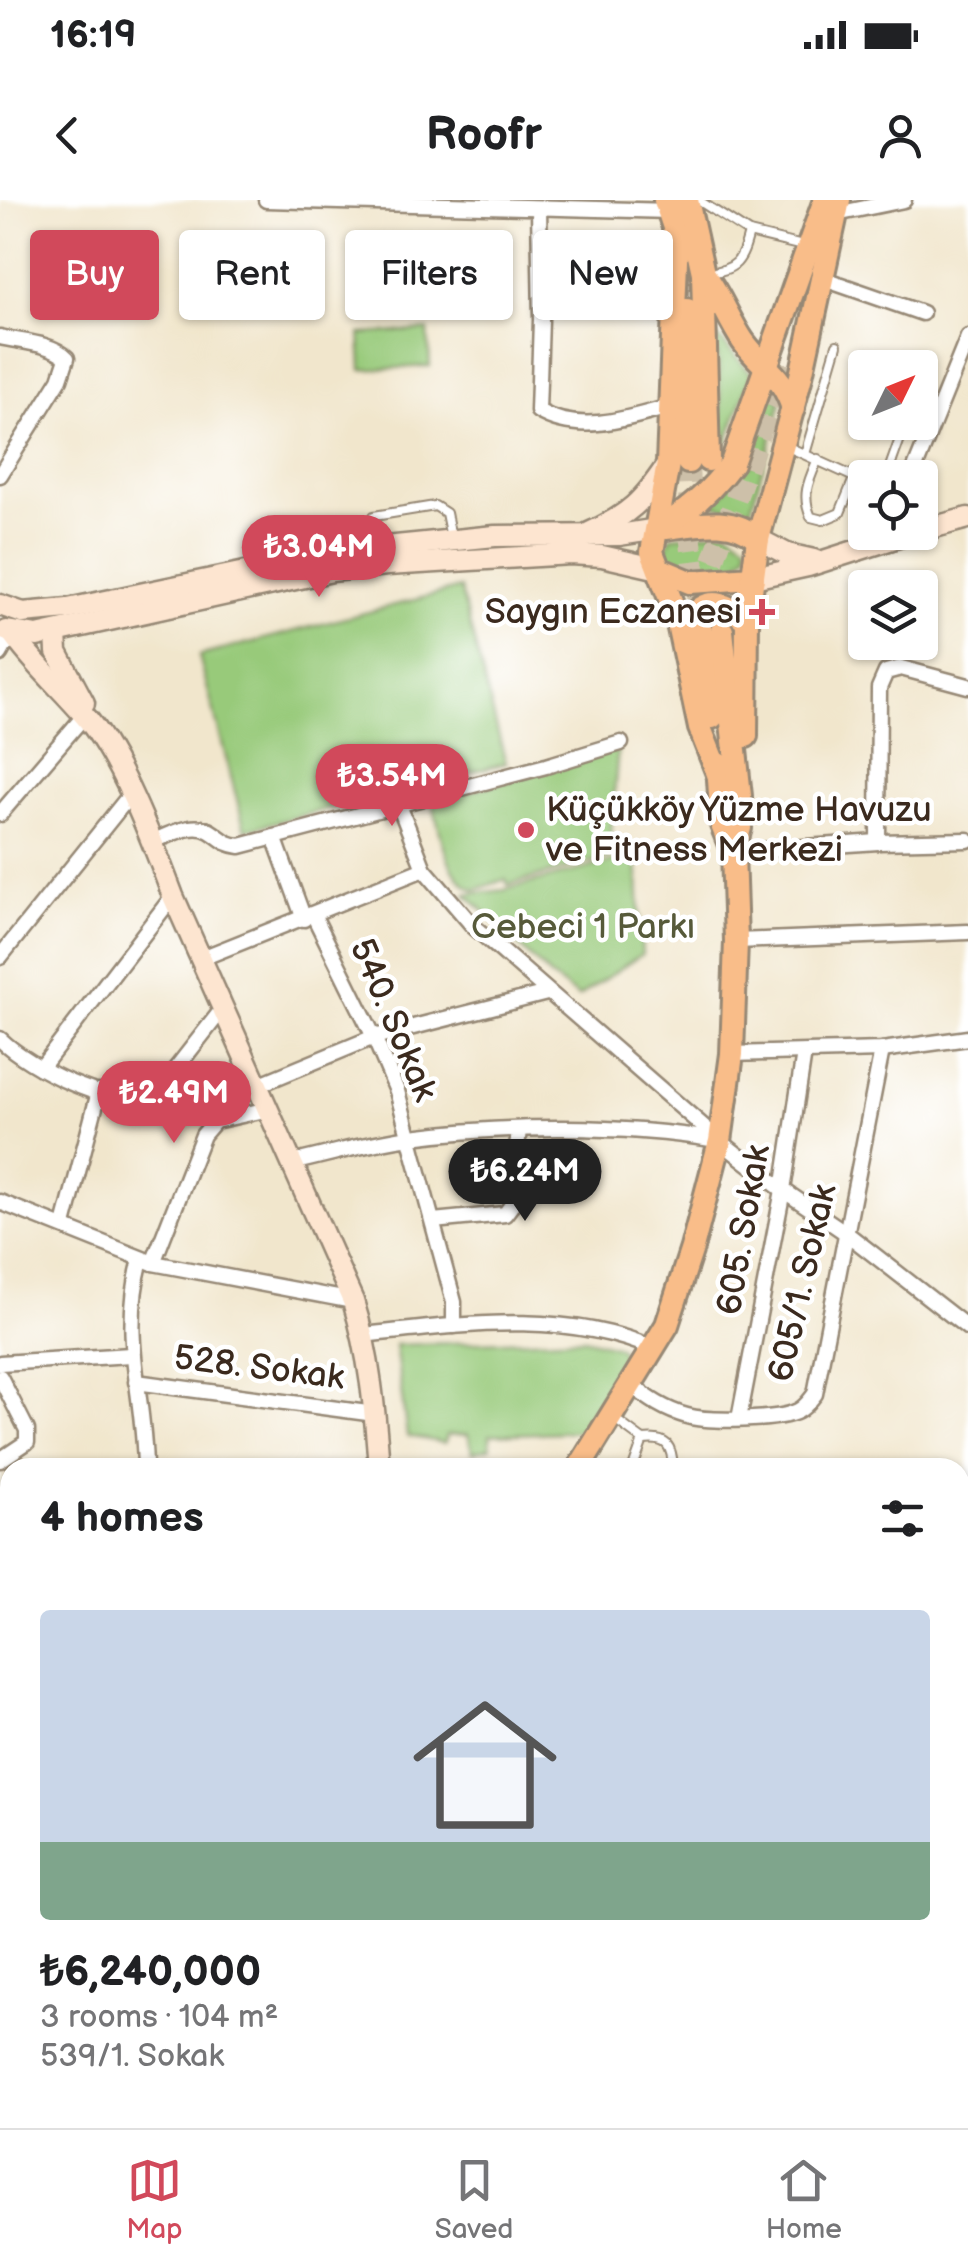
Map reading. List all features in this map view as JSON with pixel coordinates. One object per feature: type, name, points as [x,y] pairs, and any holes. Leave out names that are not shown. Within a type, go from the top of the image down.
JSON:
[{"type":"main road","points":[[674,204],[703,273],[718,291],[741,338],[776,364]]},
{"type":"main road","points":[[674,204],[686,287],[688,462]]},
{"type":"main road","points":[[793,410],[776,364],[782,323],[807,247],[833,205]]},
{"type":"main road","points":[[585,1458],[655,1348],[678,1296],[720,1141],[732,1054],[736,940],[733,852],[722,824],[729,774],[746,737],[748,612],[758,540],[824,279],[833,205]]},
{"type":"main road","points":[[658,529],[703,496],[732,462],[776,364],[833,205]]},
{"type":"main road","points":[[677,235],[669,408],[688,462]]},
{"type":"main road","points":[[702,634],[659,569],[652,540],[688,462],[703,273]]},
{"type":"main road","points":[[734,324],[765,332],[782,323]]},
{"type":"main road","points":[[583,536],[626,515],[688,462]]},
{"type":"main road","points":[[766,498],[773,522],[796,562]]},
{"type":"main road","points":[[938,524],[964,515]]},
{"type":"main road","points":[[0,604],[23,613],[68,609],[308,556],[531,534],[619,535],[726,524],[746,530],[796,562]]},
{"type":"main road","points":[[6,631],[37,636],[56,633],[332,572],[387,566],[571,554],[602,556],[659,569],[690,582],[725,582],[753,578],[796,562],[821,560],[848,550]]},
{"type":"main road","points":[[748,612],[796,562]]},
{"type":"main road","points":[[729,774],[702,634],[692,616],[708,604],[748,612]]},
{"type":"main road","points":[[6,631],[85,715],[152,841],[353,1301],[363,1335],[377,1458]]},
{"type":"main road","points":[[56,633],[58,652],[85,705],[85,715]]},
{"type":"street","points":[[266,200],[540,208],[674,204]]},
{"type":"street","points":[[833,205],[904,200]]},
{"type":"street","points":[[540,208],[538,411],[556,421],[586,425],[669,408]]},
{"type":"street","points":[[824,279],[922,313]]},
{"type":"street","points":[[918,460],[968,337]]},
{"type":"street","points":[[0,338],[54,349],[67,358],[60,379],[0,475]]},
{"type":"street","points":[[0,654],[6,631]]},
{"type":"street","points":[[878,842],[878,688],[886,672],[901,668],[968,686]]},
{"type":"street","points":[[0,814],[85,715]]},
{"type":"street","points":[[152,841],[192,827],[208,830],[225,844],[240,846],[620,743]]},
{"type":"street","points":[[0,957],[130,794]]},
{"type":"street","points":[[399,804],[424,869],[473,926],[720,1141],[968,1328]]},
{"type":"street","name":"540. Sokak","points":[[274,838],[308,916],[374,1037],[397,1091],[454,1302],[454,1326]]},
{"type":"street","points":[[733,852],[968,840]]},
{"type":"street","points":[[202,958],[424,869]]},
{"type":"street","points":[[41,1068],[174,896]]},
{"type":"street","points":[[736,940],[968,932]]},
{"type":"street","points":[[258,1085],[374,1037],[548,994]]},
{"type":"street","points":[[0,1039],[41,1068],[135,1102],[152,1099],[224,1007]]},
{"type":"street","points":[[732,1054],[882,1050],[968,1038]]},
{"type":"street","name":"605/1. Sokak","points":[[631,1385],[658,1405],[690,1418],[794,1414],[815,1394],[882,1050]]},
{"type":"street","name":"605. Sokak","points":[[739,1418],[783,1190],[804,1053]]},
{"type":"street","points":[[64,1225],[99,1092]]},
{"type":"street","points":[[144,1458],[131,1355],[131,1311],[147,1261],[202,1135],[215,1121],[269,1109]]},
{"type":"street","points":[[292,1163],[409,1137],[518,1129],[672,1132],[720,1141]]},
{"type":"street","points":[[433,1221],[505,1214],[512,1206],[518,1129]]},
{"type":"street","points":[[0,1202],[147,1261],[353,1301]]},
{"type":"street","points":[[363,1335],[454,1326],[576,1326],[655,1348]]},
{"type":"street","points":[[0,1363],[131,1355]]},
{"type":"street","points":[[0,1377],[27,1430],[26,1442],[3,1458]]},
{"type":"street","name":"528. Sokak","points":[[136,1382],[375,1414]]},
{"type":"lane","points":[[698,200],[749,232],[807,247]]},
{"type":"lane","points":[[703,273],[726,271],[736,265],[749,232]]},
{"type":"lane","points":[[805,454],[838,346]]},
{"type":"lane","points":[[782,445],[848,473]]},
{"type":"lane","points":[[818,460],[806,488],[805,505],[811,517],[824,520],[840,513],[848,492]]},
{"type":"lane","points":[[374,516],[436,506],[446,513],[451,540]]},
{"type":"lane","points":[[612,1417],[643,1440],[658,1438],[666,1442],[672,1458]]},
{"type":"lane","points":[[637,1458],[643,1440]]},
{"type":"green space","points":[[428,330],[430,366],[362,370],[360,334]]},
{"type":"green space","points":[[716,335],[752,374],[724,449]]},
{"type":"green space","points":[[772,387],[781,404],[767,455],[744,461]]},
{"type":"green space","points":[[765,459],[751,508],[745,511],[714,505],[742,466]]},
{"type":"green space","points":[[727,530],[747,543],[748,552],[735,566],[687,571],[668,561],[666,548],[671,537]]},
{"type":"green space","points":[[460,588],[506,763],[245,830],[199,656]]},
{"type":"green space","name":"Küçükköy Yüzme Havuzu ve Fitness Merkezi","points":[[618,749],[609,857],[508,885],[506,879],[475,890],[457,875],[432,802]]},
{"type":"green space","name":"Cebeci 1 Parkı","points":[[637,855],[642,954],[578,997],[549,975],[466,894],[504,890]]},
{"type":"green space","points":[[584,1338],[619,1347],[627,1363],[587,1431],[490,1435],[490,1448],[472,1452],[468,1434],[447,1435],[445,1443],[407,1436],[395,1345]]},
{"type":"tunnel","points":[[713,561],[785,363]]},
{"type":"tunnel","points":[[688,462],[691,542],[701,628]]},
{"type":"place","name":"Saygın Eczanesi","points":[[762,612]]},
{"type":"place","name":"Küçükköy Yüzme Havuzu ve Fitness Merkezi","points":[[526,830]]}]
